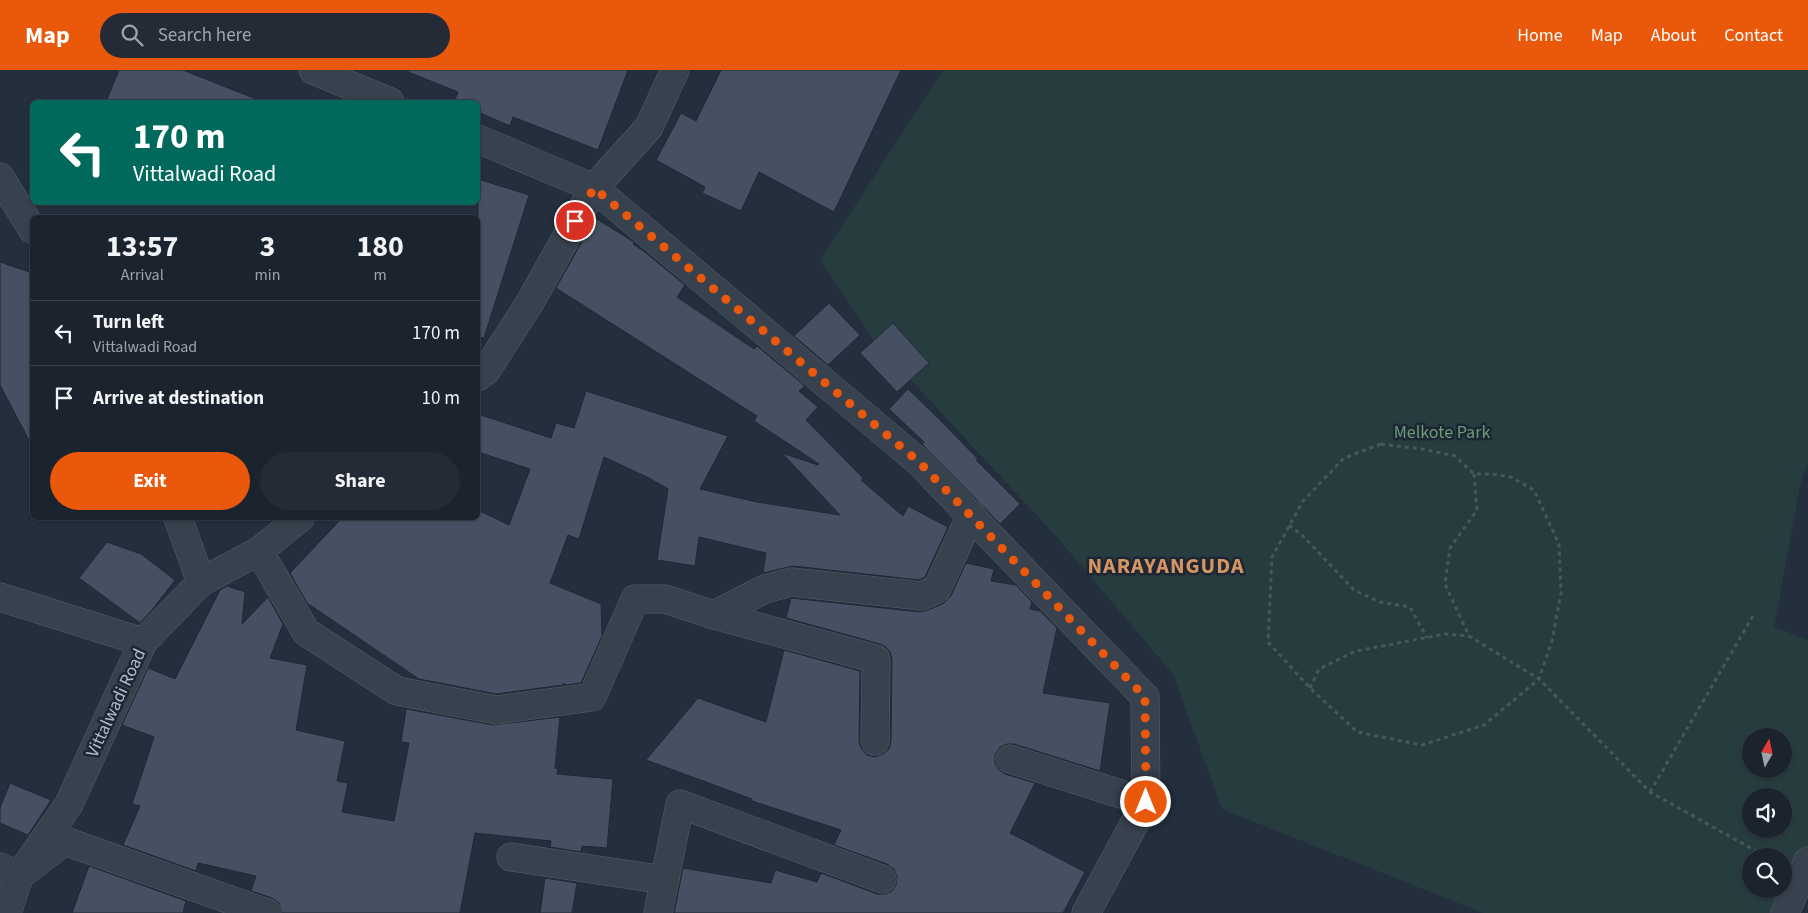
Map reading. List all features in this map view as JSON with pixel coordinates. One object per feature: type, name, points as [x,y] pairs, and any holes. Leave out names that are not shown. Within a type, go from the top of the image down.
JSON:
[{"type":"street","points":[[313,70],[385,100]]},
{"type":"street","points":[[480,376],[486,371],[529,304],[594,188],[649,127],[675,70]]},
{"type":"street","points":[[480,140],[594,188],[919,462],[1145,697],[1146,802],[1086,913]]},
{"type":"street","points":[[0,178],[30,225]]},
{"type":"street","points":[[714,615],[765,589],[792,582],[922,596],[937,589],[971,515]]},
{"type":"street","points":[[179,520],[201,582]]},
{"type":"street","name":"Vittalwadi Road","points":[[7,913],[10,871],[68,804],[143,642],[201,582],[259,551],[298,520]]},
{"type":"street","points":[[259,551],[306,632],[397,692],[496,710],[592,697],[635,598],[665,599],[714,615],[876,658],[875,741]]},
{"type":"street","points":[[0,598],[143,642]]},
{"type":"street","points":[[1010,759],[1146,802]]},
{"type":"street","points":[[658,913],[680,804],[882,879]]},
{"type":"street","points":[[10,871],[65,841],[267,913]]},
{"type":"street","points":[[511,857],[665,880]]},
{"type":"street","points":[[1785,913],[1808,861]]},
{"type":"path","points":[[1469,636],[1445,584],[1450,548],[1477,510],[1474,474],[1455,456],[1422,449],[1381,444],[1344,458],[1303,500],[1272,557],[1268,642],[1310,688],[1357,732],[1422,745],[1484,726],[1538,679],[1552,641],[1562,593],[1559,544],[1534,490],[1511,477],[1474,474]]},
{"type":"path","points":[[1289,526],[1308,541],[1354,590],[1380,602],[1410,607],[1427,638]]},
{"type":"path","points":[[1650,792],[1753,616]]},
{"type":"path","points":[[1310,688],[1319,669],[1356,651],[1445,634],[1469,636],[1538,679],[1650,792],[1751,848]]},
{"type":"green space","name":"Melkote Park","points":[[943,70],[1808,70],[1808,460],[1799,491],[1774,627],[1808,640],[1808,866],[1792,895],[1792,848],[1742,848],[1742,898],[1790,898],[1782,913],[1483,913],[1222,809],[1173,674],[1055,535],[873,339],[820,260]]},
{"type":"building","points":[[119,70],[183,70],[258,100],[107,100]]},
{"type":"building","points":[[408,70],[628,70],[598,150],[513,117],[510,126],[480,113],[480,100],[455,100],[458,92],[408,72]]},
{"type":"building","points":[[721,70],[901,70],[834,212],[759,172],[741,211],[702,193],[705,187],[656,160],[681,113],[696,121]]},
{"type":"building","points":[[480,180],[529,195],[484,338],[480,337],[480,215],[478,215]]},
{"type":"building","points":[[595,218],[634,242],[633,244],[685,285],[677,297],[754,349],[757,346],[805,386],[799,391],[818,407],[806,420],[863,478],[861,480],[903,516],[908,506],[948,527],[925,577],[919,580],[793,566],[763,573],[766,553],[699,537],[695,566],[657,560],[668,489],[604,457],[579,539],[568,535],[550,583],[601,604],[602,636],[581,683],[566,685],[563,683],[563,685],[496,694],[419,679],[307,603],[290,573],[340,520],[480,520],[480,511],[509,525],[530,469],[480,453],[480,415],[551,438],[556,423],[574,428],[586,391],[728,436],[700,489],[757,502],[840,515],[782,453],[819,464],[754,421],[757,416],[556,288]]},
{"type":"building","points":[[0,262],[30,272],[30,442],[0,385]]},
{"type":"building","points":[[829,303],[860,335],[828,365],[794,336]]},
{"type":"building","points":[[893,323],[929,363],[897,392],[860,353]]},
{"type":"building","points":[[908,389],[1020,504],[1000,524],[922,444],[924,442],[889,409]]},
{"type":"building","points":[[107,542],[141,554],[175,580],[140,623],[79,578]]},
{"type":"building","points":[[966,563],[994,569],[991,581],[1016,585],[1032,602],[1030,609],[1040,611],[1057,628],[1043,693],[1110,703],[1100,771],[1014,744],[1000,747],[995,755],[995,763],[999,770],[1005,774],[1035,783],[1010,833],[1085,872],[1063,913],[674,913],[683,868],[771,883],[775,870],[817,882],[821,873],[877,894],[885,894],[892,891],[896,885],[897,877],[894,869],[887,864],[834,845],[841,830],[752,801],[752,799],[646,760],[698,698],[766,722],[784,650],[860,671],[859,741],[861,748],[867,755],[875,757],[883,754],[889,749],[891,741],[892,659],[890,652],[880,644],[786,618],[791,598],[920,612],[944,603],[951,596]]},
{"type":"building","points":[[227,586],[245,592],[242,624],[268,597],[283,624],[270,658],[307,665],[296,730],[345,741],[337,781],[348,783],[342,812],[394,821],[409,743],[401,742],[406,709],[493,725],[560,717],[555,768],[558,769],[557,774],[613,779],[607,848],[582,846],[581,852],[550,847],[551,841],[475,833],[460,913],[282,913],[279,903],[272,898],[251,891],[256,876],[198,863],[196,871],[123,845],[140,806],[132,804],[154,737],[122,725],[148,668],[175,679],[220,590]]},
{"type":"building","points":[[10,783],[51,800],[28,835],[0,823],[0,808]]},
{"type":"building","points":[[89,866],[186,901],[183,913],[72,913]]},
{"type":"building","points":[[545,878],[577,883],[572,913],[540,913]]},
{"type":"district","name":"NARAYANGUDA","points":[[1166,566]]},
{"type":"route","points":[[575,221],[594,188],[919,462],[1145,697],[1146,802]]}]
